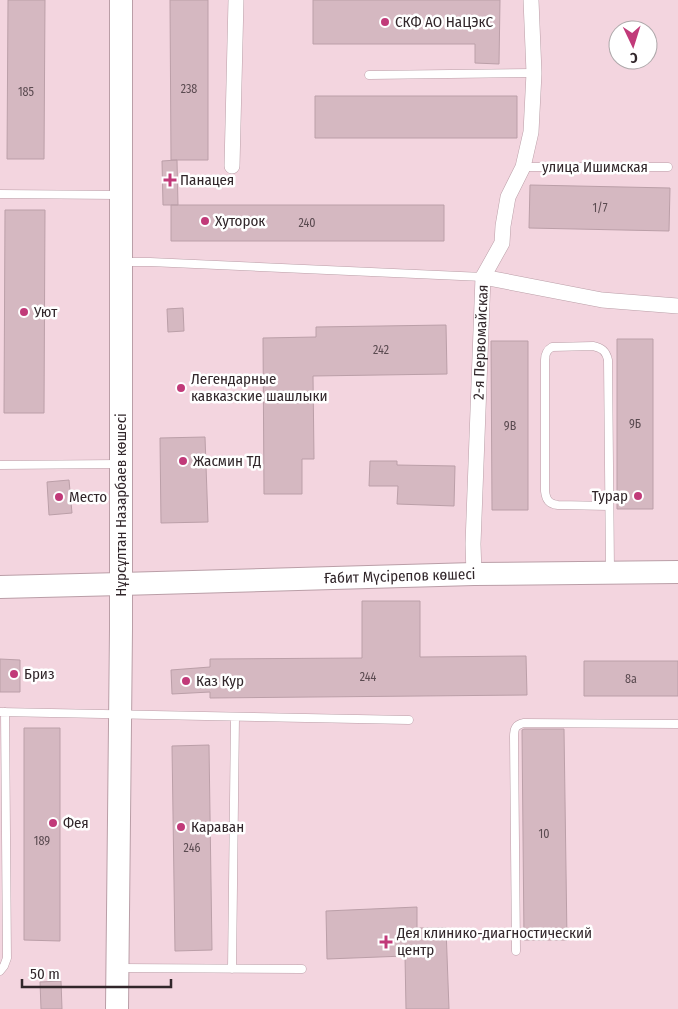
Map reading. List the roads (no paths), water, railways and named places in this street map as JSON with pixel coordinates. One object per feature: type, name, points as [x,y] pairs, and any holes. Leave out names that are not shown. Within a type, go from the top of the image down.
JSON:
[{"type":"main road","name":"Нұрсұлтан Назарбаев көшесі","points":[[117,1009],[121,714],[121,0]]},
{"type":"main road","name":"Ғабит Мүсірепов көшесі","points":[[0,586],[474,574],[678,572]]},
{"type":"street","points":[[232,166],[236,0]]},
{"type":"street","name":"2-я Первомайская","points":[[474,574],[473,544],[483,277],[502,243],[508,197],[524,167],[531,132],[534,73],[531,0]]},
{"type":"street","points":[[483,277],[602,300],[678,306]]},
{"type":"lane","points":[[369,75],[534,73]]},
{"type":"lane","name":"улица Ишимская","points":[[524,167],[668,166]]},
{"type":"lane","points":[[0,194],[121,195]]},
{"type":"lane","points":[[121,262],[483,277]]},
{"type":"lane","points":[[609,506],[558,506],[548,502],[546,497],[544,360],[545,354],[552,347],[599,347],[604,350],[608,360],[610,572]]},
{"type":"lane","points":[[0,465],[121,464]]},
{"type":"lane","points":[[0,971],[7,958],[3,712],[409,720]]},
{"type":"lane","points":[[232,969],[235,717]]},
{"type":"lane","points":[[516,951],[515,727],[518,724],[524,723],[678,724]]},
{"type":"lane","points":[[117,968],[302,969]]},
{"type":"place","name":"СКФ АО НаЦЭкС","points":[[385,22]]},
{"type":"place","name":"Панацея","points":[[170,180]]},
{"type":"place","name":"Хуторок","points":[[205,221]]},
{"type":"place","name":"Уют","points":[[24,312]]},
{"type":"place","name":"Легендарные кавказские шашлыки","points":[[181,388]]},
{"type":"place","name":"Жасмин ТД","points":[[183,461]]},
{"type":"place","name":"Турар","points":[[638,496]]},
{"type":"place","name":"Место","points":[[59,497]]},
{"type":"place","name":"Бриз","points":[[14,674]]},
{"type":"place","name":"Каз Кур","points":[[186,681]]},
{"type":"place","name":"Фея","points":[[53,823]]},
{"type":"place","name":"Караван","points":[[181,827]]},
{"type":"place","name":"Дея клинико-диагностический центр","points":[[386,942]]}]
